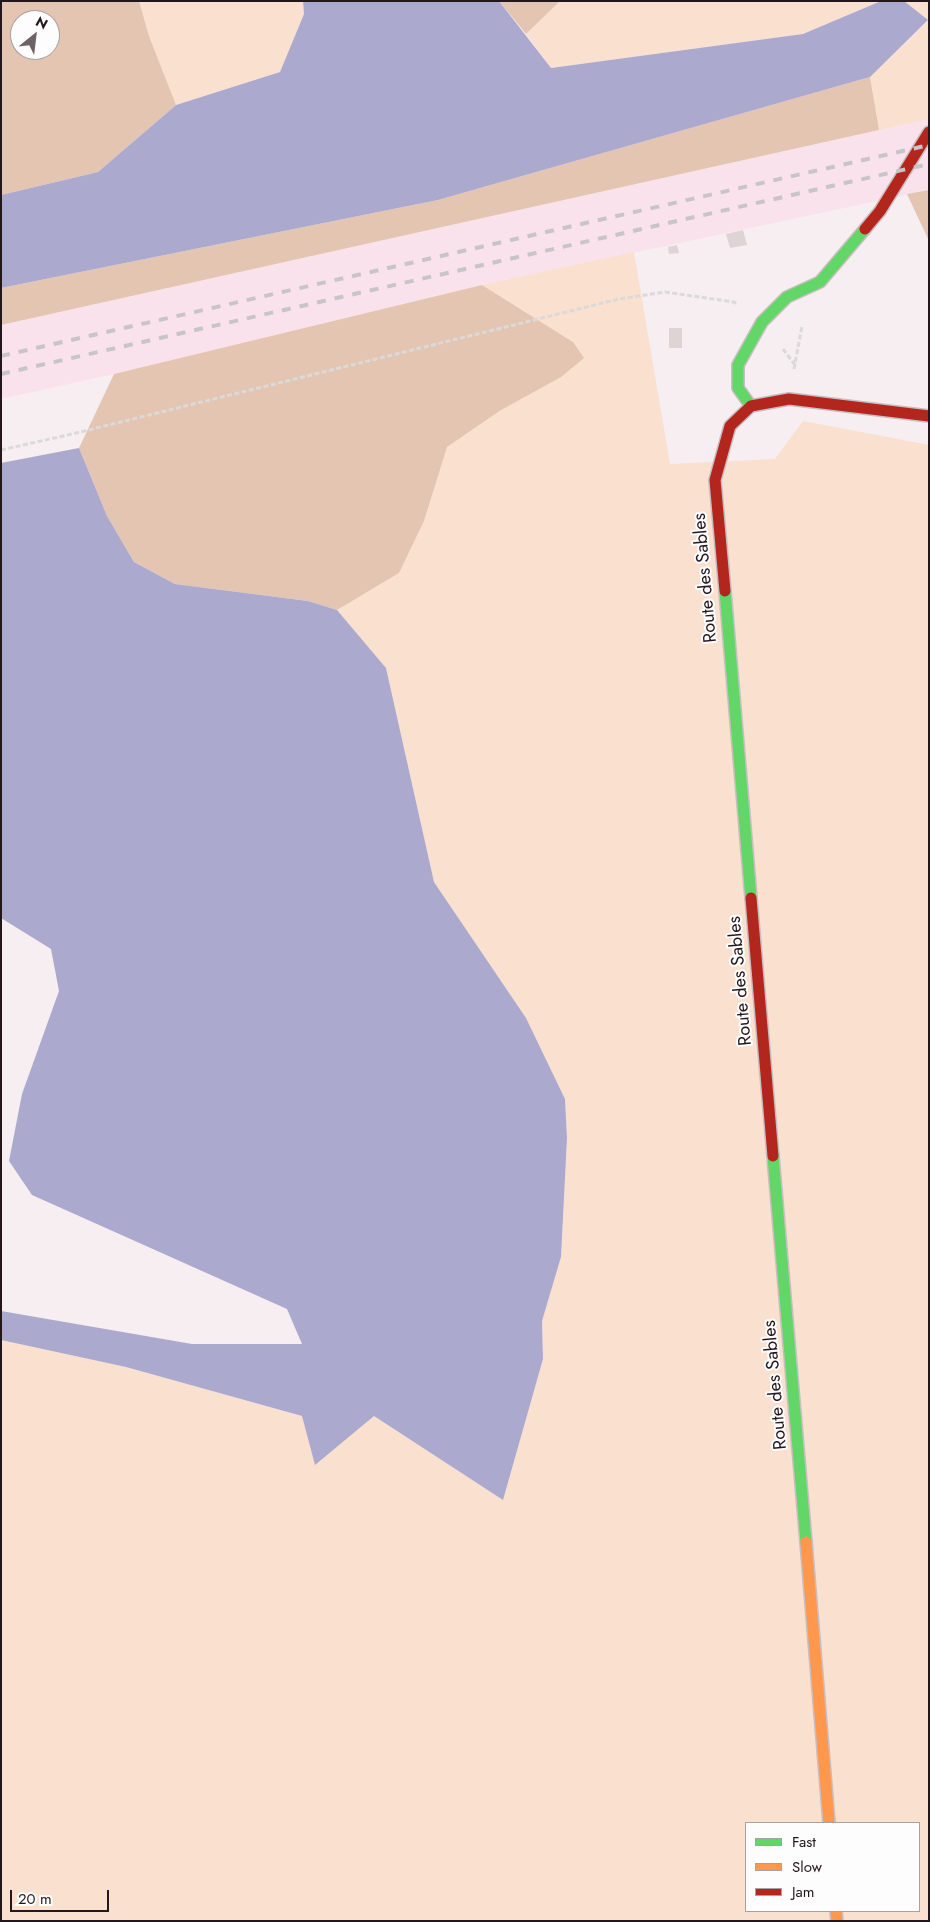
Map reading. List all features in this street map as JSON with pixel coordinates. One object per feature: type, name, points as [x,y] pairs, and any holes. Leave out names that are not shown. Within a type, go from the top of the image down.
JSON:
[{"type":"street","points":[[929,132],[880,211],[820,282],[787,297],[762,322],[738,365],[738,388],[752,406],[789,399],[929,416]]},
{"type":"street","name":"Route des Sables","points":[[752,406],[730,426],[715,480],[802,1479],[829,1822]]},
{"type":"path","points":[[1,450],[618,299],[665,292],[734,302],[762,322]]},
{"type":"shaded area","points":[[1,1],[139,1],[149,36],[176,105],[98,172],[1,195]]},
{"type":"shaded area","points":[[139,1],[303,1],[304,14],[280,72],[176,105],[149,36]]},
{"type":"shaded area","points":[[303,1],[499,1],[551,68],[803,34],[881,1],[904,1],[928,20],[870,77],[438,200],[1,288],[1,195],[98,172],[176,105],[280,72],[304,14]]},
{"type":"shaded area","points":[[499,1],[560,1],[526,34]]},
{"type":"shaded area","points":[[560,1],[881,1],[803,34],[551,68],[526,34]]},
{"type":"shaded area","points":[[904,1],[929,1],[929,119],[879,130],[870,77],[928,21]]},
{"type":"shaded area","points":[[870,77],[879,130],[1,325],[1,288],[438,200]]},
{"type":"shaded area","points":[[929,119],[929,190],[482,285],[114,374],[1,399],[1,325]]},
{"type":"shaded area","points":[[929,190],[929,241],[907,194]]},
{"type":"shaded area","points":[[634,252],[670,464],[775,459],[803,421],[929,445],[929,1921],[1,1921],[1,1340],[126,1367],[302,1416],[374,1416],[503,1500],[543,1359],[542,1321],[561,1257],[567,1138],[565,1099],[526,1018],[434,882],[386,668],[337,610],[399,573],[424,521],[447,447],[501,410],[573,342],[482,285]]},
{"type":"shaded area","points":[[482,285],[573,342],[584,358],[561,377],[501,410],[447,447],[424,521],[399,573],[337,610],[308,601],[175,584],[134,562],[107,516],[79,448],[114,374]]},
{"type":"shaded area","points":[[79,448],[107,516],[134,562],[175,584],[308,601],[337,610],[386,668],[434,882],[526,1018],[565,1099],[567,1138],[561,1257],[542,1321],[543,1359],[503,1500],[374,1416],[315,1465],[302,1416],[126,1367],[1,1340],[1,1311],[192,1344],[302,1344],[287,1309],[32,1195],[9,1161],[22,1094],[59,991],[51,949],[1,918],[1,463]]},
{"type":"building","points":[[743,230],[747,245],[730,248],[726,234]]},
{"type":"building","points":[[677,245],[679,253],[669,254],[668,247]]},
{"type":"building","points":[[669,328],[682,328],[682,348],[669,348]]},
{"type":"railway","points":[[1,356],[929,145]]},
{"type":"railway","points":[[1,374],[929,164]]},
{"type":"traffic: fast","points":[[751,406],[738,388],[738,365],[762,322],[787,297],[820,282],[865,229]]},
{"type":"traffic: fast","points":[[725,591],[751,898]]},
{"type":"traffic: fast","points":[[773,1156],[806,1542]]},
{"type":"traffic: slow","points":[[806,1542],[829,1822]]},
{"type":"traffic: slow","points":[[836,1912],[837,1921]]},
{"type":"traffic: jam","points":[[865,229],[880,211],[929,132]]},
{"type":"traffic: jam","points":[[751,406],[789,399],[929,416]]},
{"type":"traffic: jam","points":[[725,591],[715,480],[730,426],[751,406]]},
{"type":"traffic: jam","points":[[751,898],[773,1156]]}]
